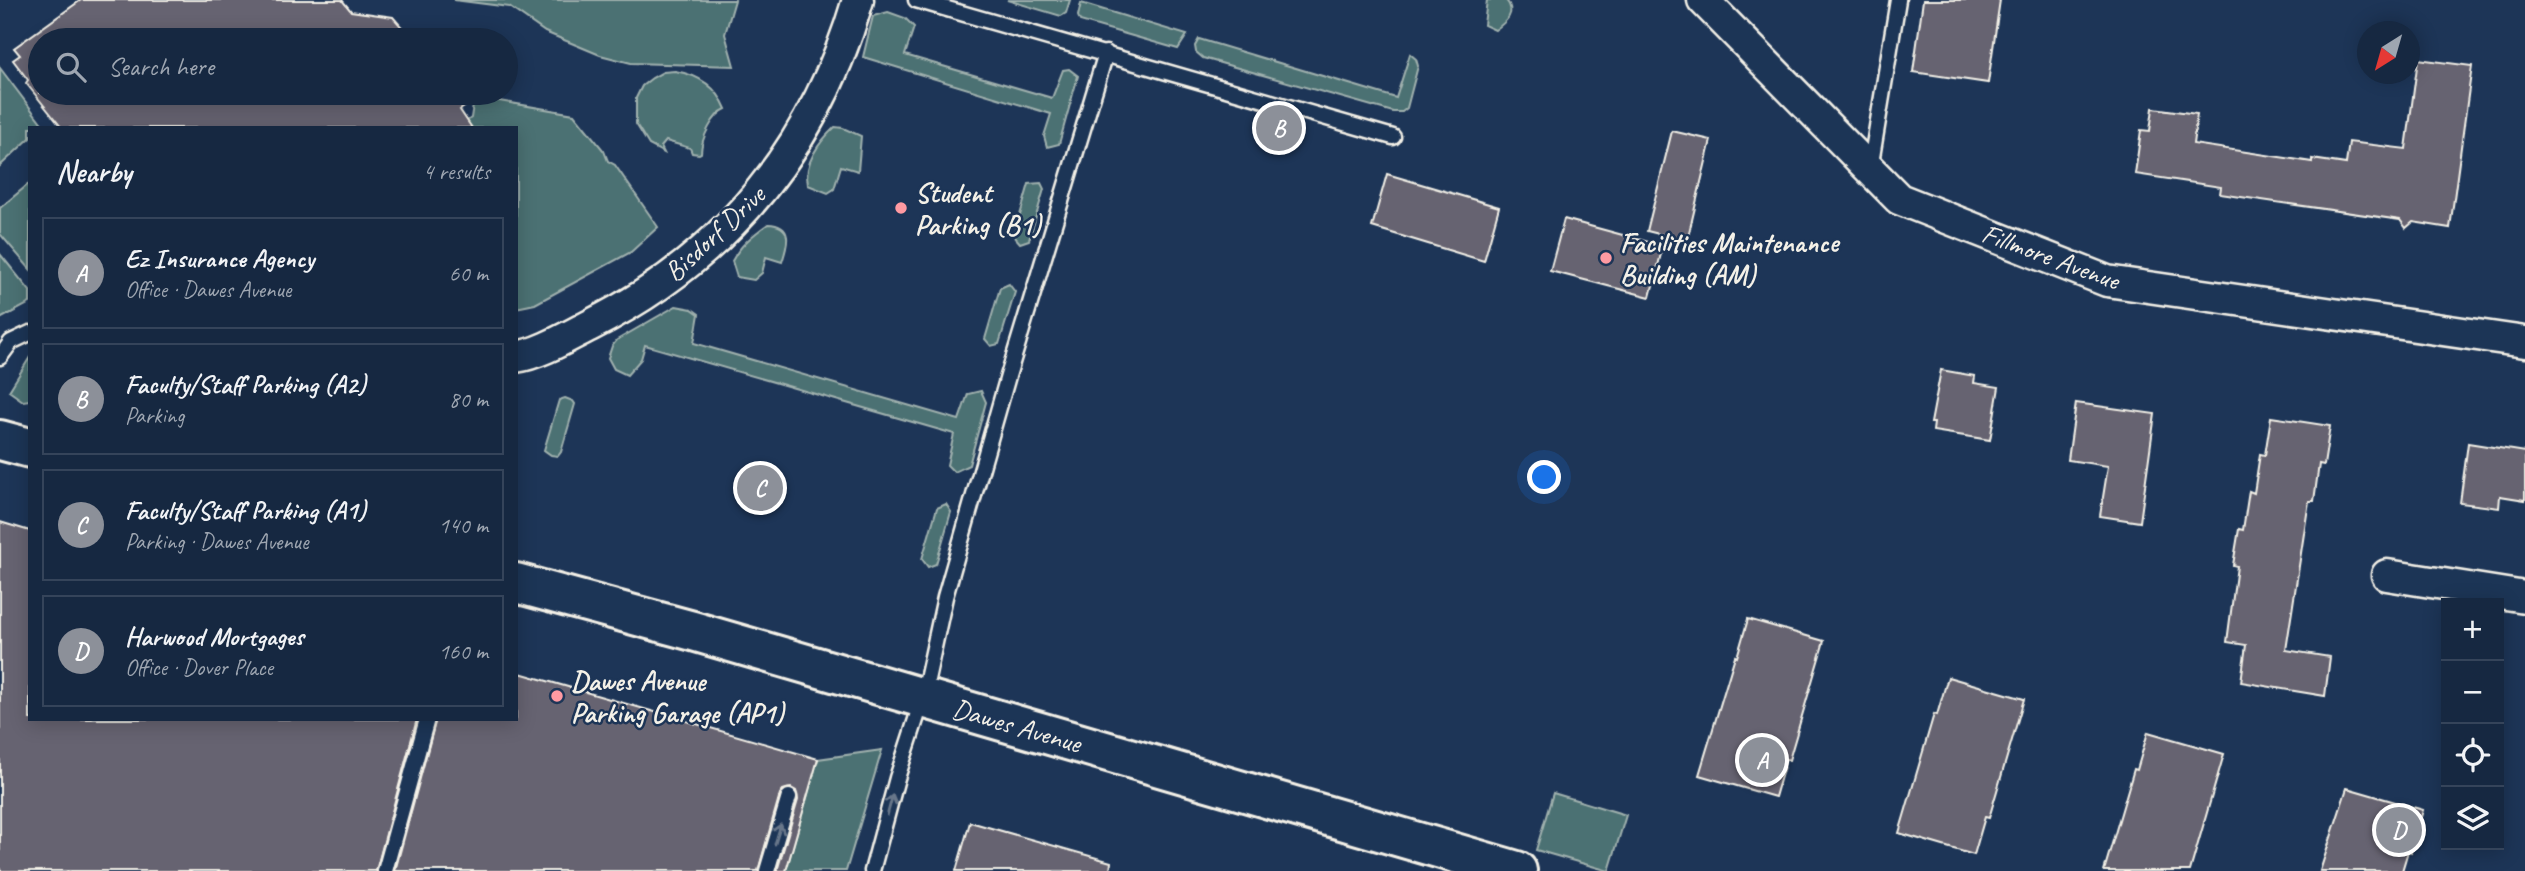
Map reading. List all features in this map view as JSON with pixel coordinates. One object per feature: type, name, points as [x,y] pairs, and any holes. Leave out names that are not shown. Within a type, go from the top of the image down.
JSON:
[{"type":"street","name":"Bisdorf Drive","points":[[518,356],[573,334],[638,299],[707,247],[734,221],[768,184],[798,139],[823,92],[850,28],[858,0]]},
{"type":"street","name":"Fillmore Avenue","points":[[1703,0],[1899,199],[2107,281],[2525,342]]},
{"type":"street","points":[[0,440],[28,447]]},
{"type":"street","points":[[2387,575],[2525,597]]},
{"type":"street","name":"Dawes Avenue","points":[[518,584],[692,631],[1517,871]]},
{"type":"lane","points":[[916,0],[1393,137]]},
{"type":"lane","points":[[1870,169],[1898,0]]},
{"type":"lane","points":[[872,871],[897,778],[923,698],[945,597],[1070,167],[1106,53]]},
{"type":"lane","points":[[0,356],[11,342],[28,334]]},
{"type":"lane","points":[[385,871],[426,721]]},
{"type":"lane","points":[[767,871],[789,797]]},
{"type":"green space","points":[[454,0],[735,0],[725,34],[734,66],[631,63],[600,55],[545,32],[509,7]]},
{"type":"green space","points":[[1007,0],[1070,0],[1066,13],[1061,16]]},
{"type":"green space","points":[[1487,0],[1506,0],[1509,5],[1510,13],[1495,30],[1484,25]]},
{"type":"green space","points":[[1081,3],[1187,35],[1178,49],[1080,21],[1078,16]]},
{"type":"green space","points":[[888,12],[905,18],[914,27],[905,55],[1052,98],[1063,70],[1069,69],[1078,76],[1059,144],[1047,147],[1044,136],[1051,114],[863,57],[873,16]]},
{"type":"green space","points":[[1199,39],[1396,98],[1410,54],[1416,59],[1418,66],[1407,108],[1402,112],[1393,112],[1203,58],[1196,52],[1195,46]]},
{"type":"green space","points":[[0,68],[43,125],[28,126],[28,140],[0,166]]},
{"type":"green space","points":[[675,71],[706,83],[718,94],[726,109],[709,128],[699,154],[692,153],[690,148],[666,141],[661,147],[664,153],[649,145],[636,124],[636,98],[642,86],[663,72]]},
{"type":"green space","points":[[518,104],[574,114],[604,151],[608,161],[615,165],[658,227],[631,252],[535,304],[518,308],[518,126],[461,126],[471,118],[473,105]]},
{"type":"green space","points":[[835,127],[861,136],[858,171],[841,166],[834,189],[828,193],[808,185],[807,177],[814,153]]},
{"type":"green space","points":[[1041,183],[1044,189],[1029,240],[1020,243],[1014,236],[1029,184]]},
{"type":"green space","points":[[28,185],[28,267],[0,234],[0,208]]},
{"type":"green space","points":[[768,224],[782,228],[787,237],[782,262],[766,257],[762,273],[754,280],[737,277],[732,261],[735,255]]},
{"type":"green space","points":[[0,254],[28,289],[28,304],[0,319]]},
{"type":"green space","points":[[1009,284],[1015,292],[999,344],[991,346],[985,339],[1000,288]]},
{"type":"green space","points":[[676,306],[692,309],[699,314],[694,343],[959,420],[968,394],[981,391],[986,402],[969,465],[954,472],[947,465],[954,434],[645,345],[641,359],[627,375],[614,369],[608,358],[617,340]]},
{"type":"green space","points":[[28,360],[28,400],[23,401],[9,391]]},
{"type":"green space","points":[[565,398],[575,404],[561,452],[558,456],[551,455],[544,450],[559,400]]},
{"type":"green space","points":[[946,504],[951,512],[936,564],[928,567],[922,559],[937,508]]},
{"type":"green space","points":[[882,750],[846,871],[786,871],[818,759]]},
{"type":"green space","points":[[1553,793],[1626,815],[1609,871],[1536,850]]},
{"type":"building","points":[[81,0],[342,0],[351,11],[393,17],[403,28],[42,28]]},
{"type":"building","points":[[1923,0],[2000,0],[1988,83],[1913,72]]},
{"type":"building","points":[[28,38],[28,80],[13,60],[20,55],[14,48]]},
{"type":"building","points":[[2420,59],[2472,66],[2450,228],[2413,222],[2406,228],[2400,220],[2220,194],[2221,187],[2135,174],[2141,130],[2150,131],[2153,108],[2197,114],[2193,144],[2312,162],[2312,159],[2346,164],[2349,142],[2406,149],[2415,84],[2420,84]]},
{"type":"building","points":[[44,105],[467,105],[460,110],[471,126],[60,126]]},
{"type":"building","name":"Facilities Maintenance Building (AM)","points":[[1672,131],[1711,140],[1687,241],[1647,231]]},
{"type":"building","points":[[1387,174],[1499,207],[1484,261],[1372,227]]},
{"type":"building","name":"Facilities Maintenance Building (AM)","points":[[1564,219],[1663,246],[1650,297],[1550,271]]},
{"type":"building","points":[[1941,370],[1975,376],[1974,383],[1999,387],[1990,440],[1933,431],[1934,423],[1931,423]]},
{"type":"building","points":[[2076,403],[2155,414],[2140,522],[2100,516],[2108,466],[2068,460]]},
{"type":"building","points":[[2271,417],[2330,426],[2324,465],[2319,464],[2314,501],[2309,501],[2286,650],[2330,657],[2325,696],[2241,682],[2246,645],[2227,642],[2237,566],[2233,565],[2239,529],[2243,530],[2249,491],[2254,493],[2260,454],[2265,455]]},
{"type":"building","points":[[2468,443],[2525,452],[2525,500],[2500,496],[2499,508],[2460,503]]},
{"type":"building","points":[[0,522],[28,530],[28,721],[416,721],[376,871],[0,871]]},
{"type":"building","points":[[1748,619],[1824,641],[1789,760],[1786,759],[1775,797],[1699,775]]},
{"type":"building","points":[[518,673],[818,759],[786,871],[777,871],[798,800],[796,791],[791,788],[780,794],[758,871],[395,871],[435,721],[518,721]]},
{"type":"building","points":[[1948,677],[2024,699],[1989,818],[1985,817],[1974,855],[1899,833],[1934,714],[1937,715]]},
{"type":"building","points":[[2148,732],[2224,754],[2190,871],[2104,871],[2134,769],[2137,770]]},
{"type":"building","points":[[2347,788],[2423,810],[2411,852],[2408,851],[2402,871],[2320,871]]},
{"type":"building","points":[[970,822],[1111,862],[1110,871],[956,871]]},
{"type":"place","name":"Faculty/Staff Parking (A2)","points":[[1279,128]]},
{"type":"place","name":"Student Parking (B1)","points":[[901,208]]},
{"type":"place","name":"Facilities Maintenance Building (AM)","points":[[1606,258]]},
{"type":"place","name":"Faculty/Staff Parking (A1)","points":[[760,488]]},
{"type":"place","name":"Dawes Avenue Parking Garage (AP1)","points":[[557,696]]},
{"type":"place","name":"Ez Insurance Agency","points":[[1762,760]]},
{"type":"place","name":"Harwood Mortgages","points":[[2399,830]]}]
